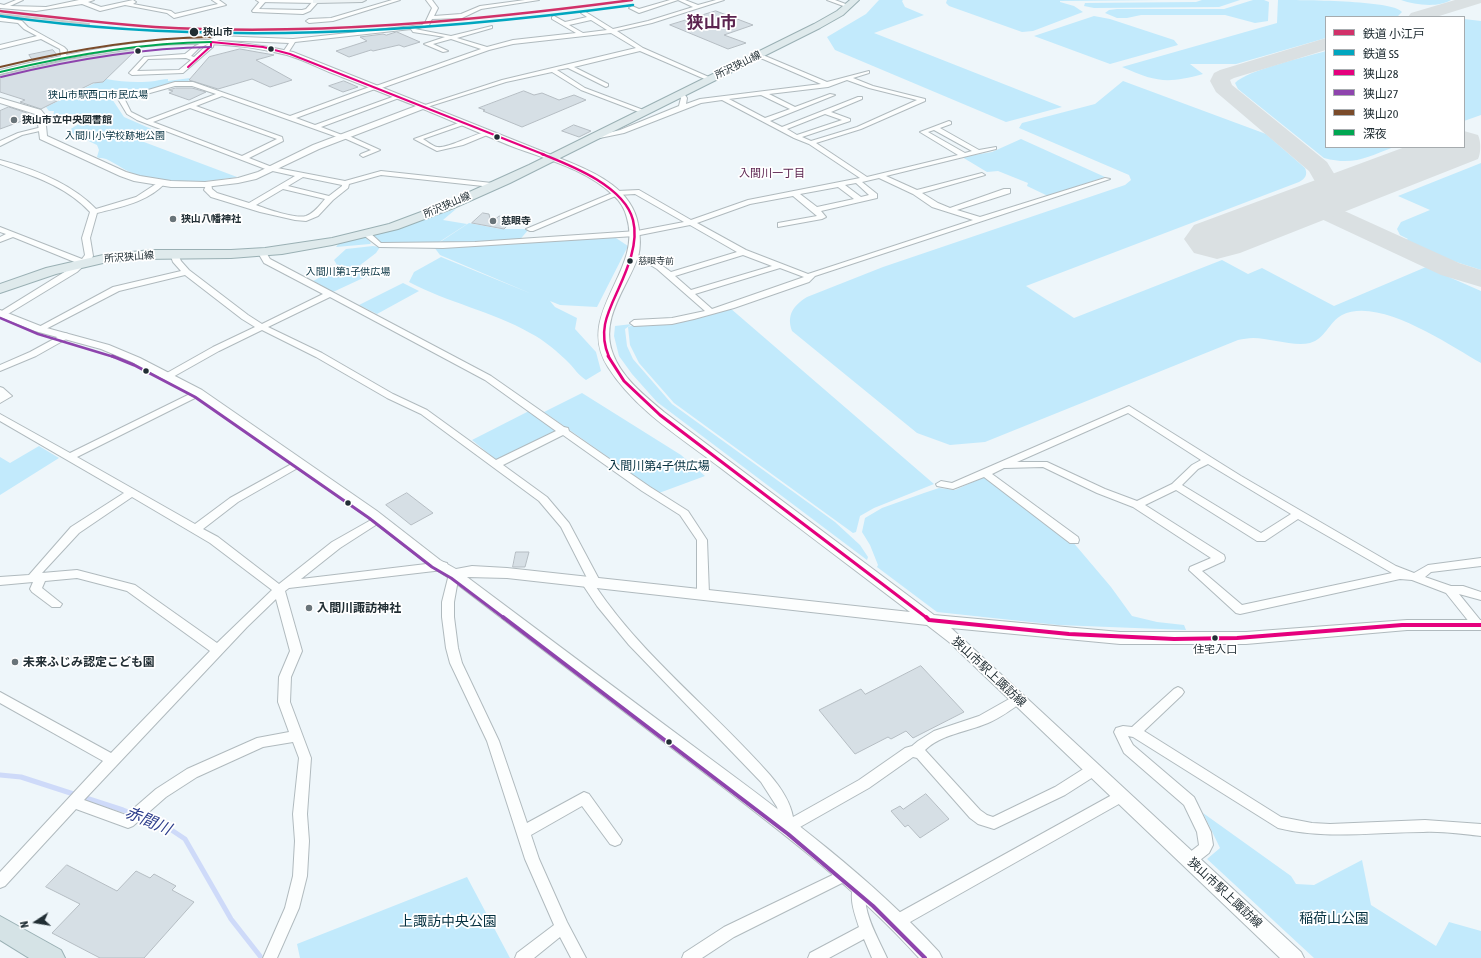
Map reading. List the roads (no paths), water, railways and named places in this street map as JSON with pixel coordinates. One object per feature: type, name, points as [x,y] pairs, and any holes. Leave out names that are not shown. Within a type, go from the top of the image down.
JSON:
[{"type":"highway","points":[[0,927],[52,958]]},
{"type":"main road","points":[[316,0],[362,0]]},
{"type":"main road","name":"所沢狭山線","points":[[0,289],[44,272],[83,262],[141,255],[261,251],[314,245],[366,234],[434,212],[551,158],[709,78],[817,26],[852,3]]},
{"type":"street","points":[[1,7],[20,0]]},
{"type":"street","points":[[1,7],[42,10],[91,0]]},
{"type":"street","points":[[81,1],[100,9],[143,0]]},
{"type":"street","points":[[127,4],[169,12],[174,16],[223,5],[214,0]]},
{"type":"street","points":[[261,0],[316,0],[308,10],[303,12],[255,11],[261,0]]},
{"type":"street","points":[[309,21],[331,20],[397,0]]},
{"type":"street","points":[[187,56],[197,47],[211,44],[223,38],[293,40],[423,26],[427,24],[435,8],[429,0]]},
{"type":"street","points":[[430,18],[462,16],[480,8],[536,0]]},
{"type":"street","points":[[632,8],[639,11],[675,0]]},
{"type":"street","points":[[681,0],[697,7]]},
{"type":"street","points":[[291,118],[487,49],[522,40],[612,31],[721,0]]},
{"type":"street","points":[[830,0],[852,3]]},
{"type":"street","points":[[584,13],[641,49],[709,78]]},
{"type":"street","points":[[554,18],[581,34]]},
{"type":"street","points":[[564,24],[592,18]]},
{"type":"street","points":[[0,19],[20,22],[26,28],[62,48],[64,50],[63,56]]},
{"type":"street","points":[[410,27],[415,30],[448,37],[487,49]]},
{"type":"street","points":[[445,51],[427,44],[448,37],[466,34],[490,27]]},
{"type":"street","points":[[0,47],[42,37]]},
{"type":"street","points":[[286,52],[293,40]]},
{"type":"street","points":[[191,42],[197,47]]},
{"type":"street","name":"狭山市駅上諏訪線","points":[[0,72],[63,56],[134,45],[191,42],[211,44],[227,43],[263,47],[286,52],[551,158],[587,174],[617,193],[630,211],[635,234],[635,245],[633,256],[607,317],[603,336],[608,356],[629,386],[660,415],[954,638],[1294,958]]},
{"type":"street","points":[[195,60],[187,56],[147,57],[132,73],[178,73],[184,71],[195,60],[211,44]]},
{"type":"street","points":[[0,100],[38,112],[41,115],[43,137],[123,174],[137,179],[161,183],[209,184],[254,177],[297,155],[343,136],[422,107],[504,81],[554,71],[641,49]]},
{"type":"street","points":[[758,55],[828,85]]},
{"type":"street","points":[[570,67],[606,86]]},
{"type":"street","points":[[554,71],[583,89],[644,112]]},
{"type":"street","points":[[593,137],[622,132],[700,101],[828,85],[867,72]]},
{"type":"street","points":[[811,143],[859,128],[923,100],[870,87],[849,79]]},
{"type":"street","points":[[363,155],[377,150],[343,136],[193,84],[175,84],[121,99],[129,113],[147,122],[270,169],[300,176],[345,183],[381,173],[492,185]]},
{"type":"street","points":[[681,93],[684,98],[682,107]]},
{"type":"street","points":[[761,93],[795,109]]},
{"type":"street","points":[[147,122],[222,94]]},
{"type":"street","points":[[766,120],[832,95]]},
{"type":"street","points":[[316,127],[397,96]]},
{"type":"street","points":[[722,98],[796,137],[811,143],[866,179]]},
{"type":"street","points":[[782,129],[860,98]]},
{"type":"street","points":[[190,106],[280,138],[281,140],[242,159]]},
{"type":"street","points":[[796,137],[848,120],[826,112]]},
{"type":"street","points":[[464,123],[417,139],[437,149],[461,144],[489,133]]},
{"type":"street","points":[[949,123],[923,132],[963,155]]},
{"type":"street","points":[[934,128],[978,152]]},
{"type":"street","points":[[0,144],[24,132],[42,129]]},
{"type":"street","points":[[366,234],[379,245],[434,247],[517,244],[635,234],[690,223],[738,204],[880,176],[994,148]]},
{"type":"street","points":[[0,162],[57,185],[86,202],[94,212]]},
{"type":"street","points":[[916,192],[982,175]]},
{"type":"street","points":[[251,205],[300,176]]},
{"type":"street","points":[[880,176],[916,192],[935,205],[981,220]]},
{"type":"street","points":[[634,322],[672,321],[710,311],[799,283],[818,272],[1107,179]]},
{"type":"street","points":[[816,210],[874,196],[857,181]]},
{"type":"street","points":[[94,212],[110,208],[146,194],[161,183]]},
{"type":"street","points":[[209,184],[208,190],[210,193],[294,218],[306,219],[316,214],[330,198],[344,189],[346,186],[345,183]]},
{"type":"street","points":[[840,184],[859,199]]},
{"type":"street","points":[[282,186],[330,198]]},
{"type":"street","points":[[950,210],[1006,191]]},
{"type":"street","points":[[530,229],[617,193],[636,192],[744,252],[810,277]]},
{"type":"street","points":[[781,225],[822,217],[816,210],[794,193]]},
{"type":"street","points":[[2,313],[74,270],[89,256],[86,238],[94,212]]},
{"type":"street","points":[[0,230],[83,262]]},
{"type":"street","points":[[0,240],[13,234]]},
{"type":"street","points":[[261,251],[267,261],[488,378],[565,430],[646,489],[684,513],[702,540],[703,594]]},
{"type":"street","points":[[670,275],[744,252]]},
{"type":"street","points":[[174,254],[177,262],[186,272],[262,327],[319,355],[390,396],[424,412],[543,499],[565,525],[599,602],[623,630],[759,772],[784,806],[788,827]]},
{"type":"street","points":[[633,256],[650,261],[670,275],[710,311]]},
{"type":"street","points":[[690,293],[779,266]]},
{"type":"street","points":[[39,329],[116,289],[186,272]]},
{"type":"street","points":[[168,376],[216,349],[330,294]]},
{"type":"street","points":[[2,313],[39,329],[105,347],[168,376],[198,393],[300,463],[449,570],[788,827],[860,886],[898,921],[932,958]]},
{"type":"street","points":[[0,368],[33,354],[65,336]]},
{"type":"street","points":[[0,390],[8,396],[0,400]]},
{"type":"street","points":[[70,457],[198,393]]},
{"type":"street","points":[[941,484],[953,486],[1128,409],[1208,460],[1392,569],[1450,590],[1463,590],[1481,596]]},
{"type":"street","points":[[0,417],[196,529],[283,587],[449,570],[486,571],[1070,635],[1120,638],[1246,638],[1431,624],[1480,625]]},
{"type":"street","points":[[496,464],[565,430]]},
{"type":"street","points":[[1137,505],[1176,486],[1195,467],[1208,460]]},
{"type":"street","points":[[196,529],[234,500],[300,463]]},
{"type":"street","points":[[1001,466],[1044,464],[1101,491],[1137,505],[1220,558],[1194,570],[1240,610],[1400,575],[1416,577],[1428,569],[1481,562]]},
{"type":"street","points":[[985,473],[1074,540]]},
{"type":"street","points":[[1176,486],[1261,538],[1298,514]]},
{"type":"street","points":[[56,604],[36,589],[36,579],[75,530],[131,493]]},
{"type":"street","points":[[0,882],[112,760],[218,650],[283,587],[336,545],[378,519]]},
{"type":"street","points":[[449,570],[448,602],[452,648],[471,698],[493,741],[506,775],[523,832],[562,927],[579,958]]},
{"type":"street","points":[[0,581],[36,579],[77,574],[131,588],[218,650]]},
{"type":"street","points":[[270,958],[292,908],[300,876],[302,840],[300,814],[305,758],[284,702],[283,688],[285,677],[296,651],[283,587]]},
{"type":"street","points":[[1450,590],[1480,625]]},
{"type":"street","points":[[1136,732],[1178,692]]},
{"type":"street","points":[[0,697],[112,760]]},
{"type":"street","points":[[788,827],[864,784],[910,752],[916,750],[928,740],[984,720],[1018,699]]},
{"type":"street","points":[[1190,860],[1204,849],[1206,845],[1204,832],[1189,801],[1128,749],[1120,732],[1136,732],[1278,822],[1292,827],[1305,829],[1360,830],[1419,826],[1481,830]]},
{"type":"street","points":[[77,798],[128,822],[161,793],[192,774],[260,742],[297,736]]},
{"type":"street","points":[[916,750],[922,754],[975,814],[983,820],[994,823],[1060,791],[1093,770]]},
{"type":"street","points":[[898,921],[1121,796]]},
{"type":"street","points":[[523,832],[584,798],[615,840]]},
{"type":"street","points":[[689,958],[729,932],[845,874]]},
{"type":"street","points":[[860,886],[859,906],[867,930],[880,958]]},
{"type":"street","points":[[522,958],[562,927]]},
{"type":"street","points":[[815,958],[867,930]]},
{"type":"waterway","name":"赤間川","points":[[0,775],[21,777],[123,810],[167,827],[185,839],[231,919],[260,956]]},
{"type":"railway","points":[[0,14],[89,24]]},
{"type":"rail line","name":"小江戸","points":[[0,11],[77,21],[156,27],[236,29],[316,28],[396,25],[476,19],[632,0]]},
{"type":"rail line","name":"SS","points":[[0,16],[67,25],[168,32],[316,32],[361,31],[452,25],[633,5]]},
{"type":"place","name":"狭山市","points":[[194,32]]},
{"type":"place","name":"狭山市立中央図書館","points":[[14,120]]},
{"type":"place","name":"狭山八幡神社","points":[[173,219]]},
{"type":"place","name":"慈眼寺","points":[[493,221]]},
{"type":"place","name":"慈眼寺前","points":[[630,261]]},
{"type":"place","name":"入間川諏訪神社","points":[[309,608]]},
{"type":"place","name":"住宅入口","points":[[1215,638]]},
{"type":"place","name":"未来ふじみ認定こども園","points":[[15,662]]},
{"type":"district","name":"狭山市","points":[[712,23]]},
{"type":"district","name":"入間川一丁目","points":[[772,174]]},
{"type":"park label","name":"狭山市駅西口市民広場","points":[[98,95]]},
{"type":"park label","name":"入間川小学校跡地公園","points":[[115,136]]},
{"type":"park label","name":"入間川第1子供広場","points":[[348,272]]},
{"type":"park label","name":"入間川第4子供広場","points":[[659,466]]},
{"type":"park label","name":"稲荷山公園","points":[[1334,919]]},
{"type":"park label","name":"上諏訪中央公園","points":[[448,922]]}]
